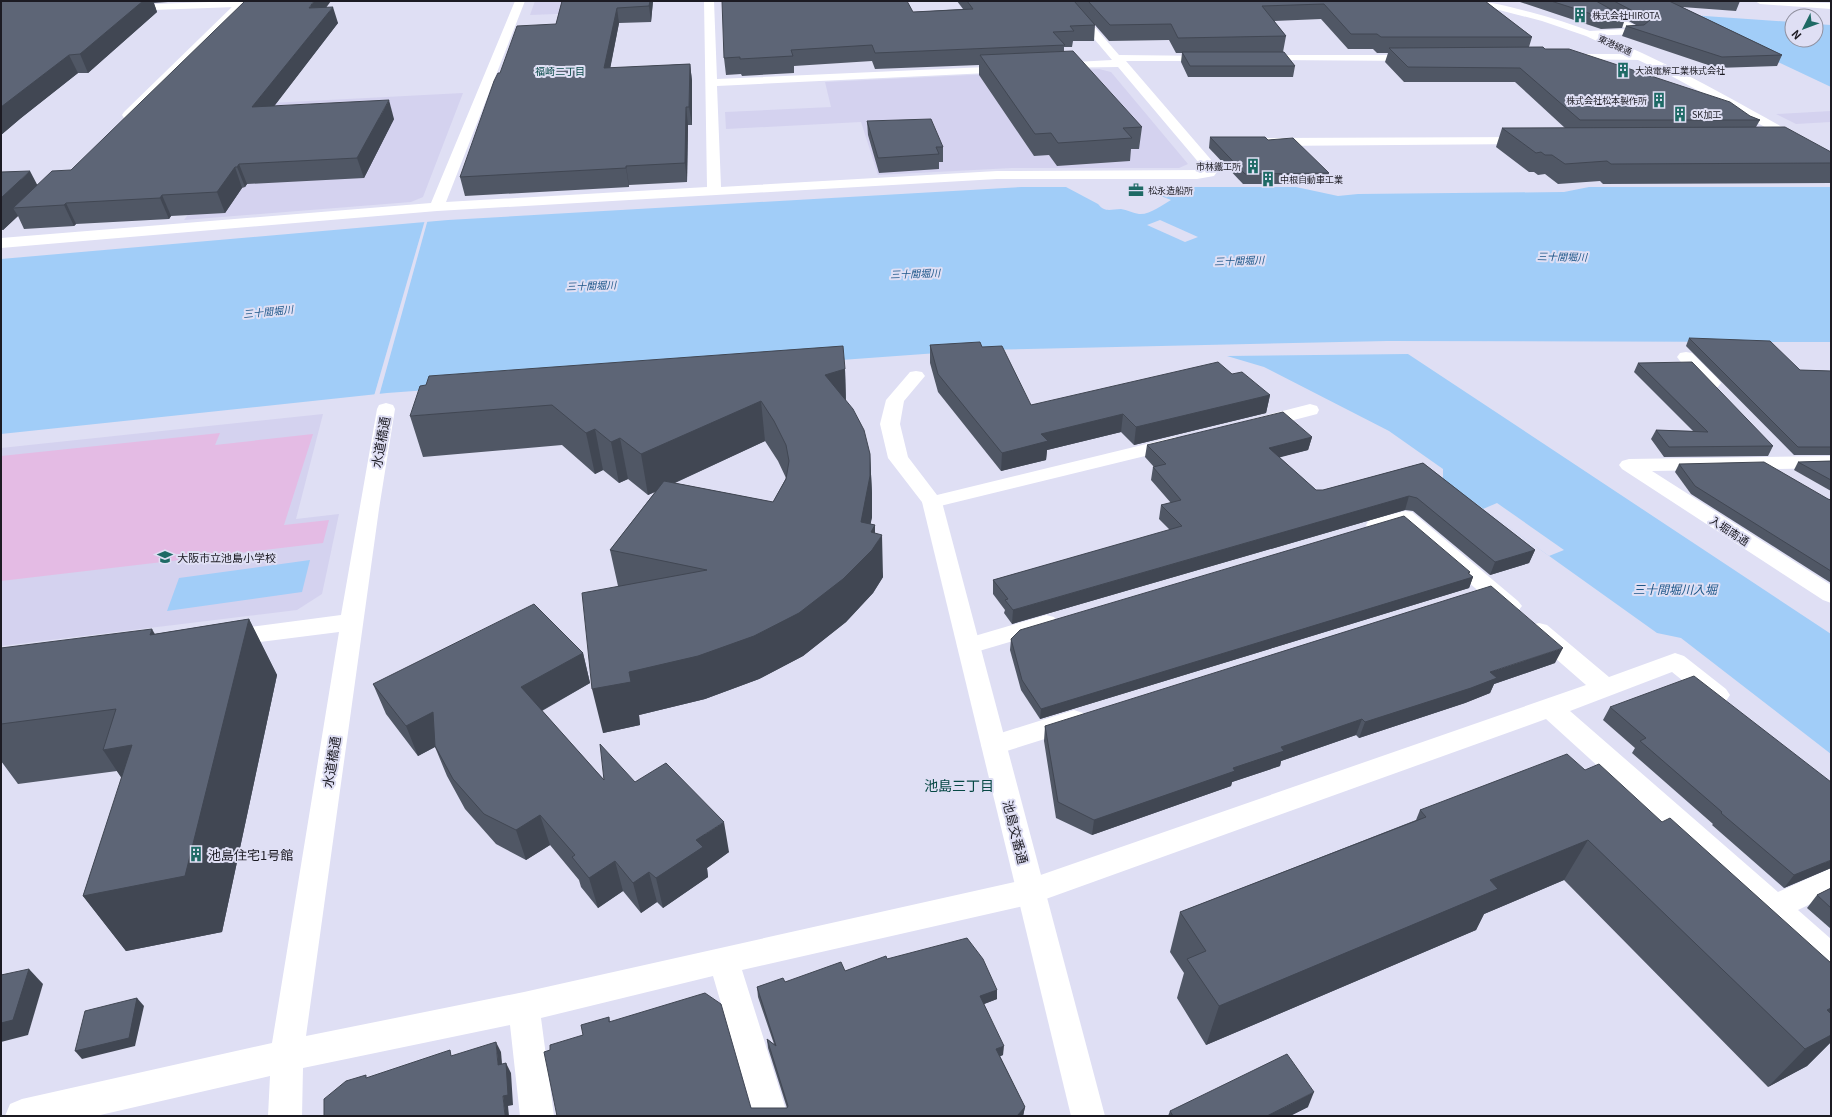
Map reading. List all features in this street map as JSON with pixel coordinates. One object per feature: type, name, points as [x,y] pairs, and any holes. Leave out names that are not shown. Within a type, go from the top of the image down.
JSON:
[{"type":"street","points":[[112,9],[318,1]]},
{"type":"street","points":[[437,207],[520,1]]},
{"type":"street","points":[[709,1],[714,192]]},
{"type":"street","points":[[1,242],[437,207],[997,175],[1197,175],[1209,173],[1212,169],[1190,142],[1067,1]]},
{"type":"street","name":"東港線通","points":[[1475,1],[1546,19],[1590,34],[1642,57],[1831,159]]},
{"type":"street","points":[[1581,1],[1640,32],[1590,34]]},
{"type":"street","points":[[1760,1],[1831,6]]},
{"type":"street","points":[[118,126],[240,4]]},
{"type":"street","points":[[1554,57],[1642,57]]},
{"type":"street","points":[[1042,67],[1120,61],[1221,58]]},
{"type":"street","points":[[1245,58],[1427,58]]},
{"type":"street","points":[[710,83],[1019,68]]},
{"type":"street","points":[[1254,142],[1539,141]]},
{"type":"street","points":[[1775,141],[1798,141]]},
{"type":"street","points":[[1190,142],[1206,142]]},
{"type":"street","points":[[1,242],[12,231]]},
{"type":"street","points":[[1686,357],[1723,396]]},
{"type":"street","points":[[916,376],[895,400],[890,424],[898,458],[932,502],[1196,438]]},
{"type":"street","name":"水道橋通","points":[[285,1116],[287,1056],[369,509],[386,409]]},
{"type":"street","points":[[1242,427],[1310,410]]},
{"type":"street","points":[[1767,454],[1787,462],[1831,462]]},
{"type":"street","points":[[1767,454],[1797,482]]},
{"type":"street","name":"入堀南通","points":[[1767,454],[1629,465],[1831,595]]},
{"type":"street","name":"池島交番通","points":[[932,502],[1088,1116]]},
{"type":"street","points":[[1359,530],[1405,517],[1604,687]]},
{"type":"street","points":[[1468,597],[1491,590]]},
{"type":"street","points":[[969,646],[1063,618]]},
{"type":"street","points":[[210,641],[352,622]]},
{"type":"street","points":[[22,1116],[287,1056],[524,1007],[724,960],[1032,891],[1550,708],[1674,662],[1737,711]]},
{"type":"street","points":[[1550,708],[1831,958]]},
{"type":"street","points":[[994,745],[1098,713]]},
{"type":"street","points":[[1774,908],[1831,880]]},
{"type":"street","points":[[724,960],[771,1116]]},
{"type":"street","points":[[524,1007],[537,1116]]},
{"type":"shaded area","points":[[535,1],[611,1],[608,12],[530,15]]},
{"type":"shaded area","points":[[1099,69],[1111,72],[1188,164],[1179,168],[1012,168],[878,175],[861,122],[726,129],[725,112],[831,107],[825,82]]},
{"type":"shaded area","points":[[463,93],[423,197],[411,202],[184,220],[270,103]]},
{"type":"shaded area","points":[[1831,111],[1831,122],[1796,124],[1776,114]]},
{"type":"shaded area","name":"大阪市立池島小学校","points":[[323,414],[296,519],[339,514],[322,594],[297,610],[1,646],[1,448]]},
{"type":"shaded area","points":[[220,433],[215,445],[313,434],[284,525],[329,520],[323,543],[1,581],[1,456]]},
{"type":"water","points":[[1676,14],[1784,21],[1784,48],[1824,48],[1824,25],[1831,25],[1831,87]]},
{"type":"water","name":"三十間堀川","points":[[1022,187],[1066,187],[1098,204],[1103,209],[1121,209],[1143,214],[1160,207],[1171,200],[1148,191],[1147,187],[1296,187],[1338,196],[1358,194],[1564,192],[1589,187],[1831,187],[1831,342],[1387,341],[979,350],[387,393],[1,434],[1,259],[448,220]]},
{"type":"water","name":"三十間堀川入堀","points":[[1408,354],[1831,634],[1831,754],[1681,638],[1657,633],[1443,480],[1443,469],[1389,431],[1264,367],[1227,356]]},
{"type":"water","points":[[310,560],[302,592],[167,611],[179,578]]},
{"type":"pier","points":[[1779,1],[1831,1],[1831,12],[1824,11],[1824,8],[1796,8]]},
{"type":"pier","points":[[428,219],[379,396],[374,396],[425,220]]},
{"type":"pier","points":[[1160,220],[1198,237],[1185,242],[1147,225]]},
{"type":"pier","points":[[1497,503],[1564,550],[1549,556],[1483,509]]},
{"type":"building","points":[[1,1],[143,1],[80,54],[69,55],[1,107]]},
{"type":"building","points":[[245,1],[314,1],[309,8],[333,7],[252,107],[389,100],[357,158],[239,164],[235,167],[217,192],[162,195],[160,198],[66,203],[64,205],[13,208],[52,171],[71,170]]},
{"type":"building","points":[[562,1],[650,1],[649,6],[617,8],[604,68],[690,64],[689,107],[686,107],[685,163],[626,166],[626,168],[460,177],[494,81],[498,73],[500,73],[517,26],[556,24]]},
{"type":"building","points":[[722,1],[907,1],[913,12],[973,9],[967,1],[1074,1],[1095,25],[1070,26],[1074,31],[1053,32],[1065,45],[875,53],[872,45],[791,50],[793,56],[740,59],[740,57],[724,58]]},
{"type":"building","points":[[1088,1],[1485,1],[1532,37],[1381,37],[1377,34],[1351,34],[1324,4],[1262,6],[1286,36],[1178,38],[1171,24],[1110,25]]},
{"type":"building","points":[[1551,1],[1596,1],[1625,17],[1604,18]]},
{"type":"building","points":[[1614,1],[1669,1],[1782,55],[1722,57],[1626,26],[1644,25],[1650,20]]},
{"type":"building","points":[[1543,47],[1545,49],[1569,49],[1730,102],[1750,116],[1760,120],[1580,120],[1520,68],[1408,67],[1389,48]]},
{"type":"building","points":[[1073,51],[1142,127],[1123,128],[1132,138],[1058,143],[1051,133],[1035,134],[980,55]]},
{"type":"building","points":[[1182,52],[1284,52],[1295,66],[1190,66]]},
{"type":"building","points":[[931,119],[943,147],[936,147],[939,154],[878,158],[867,121]]},
{"type":"building","points":[[1785,127],[1831,152],[1831,163],[1611,164],[1607,161],[1565,164],[1552,155],[1545,155],[1541,152],[1536,153],[1502,128]]},
{"type":"building","points":[[1210,137],[1265,137],[1268,140],[1293,138],[1329,173],[1245,174]]},
{"type":"building","points":[[30,171],[1,198],[1,172]]},
{"type":"building","points":[[1689,338],[1770,341],[1800,370],[1831,371],[1831,447],[1798,447]]},
{"type":"building","points":[[980,342],[982,347],[1002,346],[1031,405],[1218,362],[1232,374],[1242,372],[1270,395],[1136,427],[1123,414],[1041,434],[1048,441],[1002,453],[938,374],[930,345]]},
{"type":"building","points":[[843,346],[845,369],[825,375],[853,409],[864,430],[870,454],[870,476],[861,522],[875,525],[871,532],[882,535],[872,550],[843,579],[799,613],[754,636],[698,656],[629,672],[631,682],[592,689],[582,593],[707,570],[610,550],[664,481],[773,502],[786,479],[789,461],[786,445],[774,421],[761,401],[641,454],[620,438],[611,442],[595,429],[586,433],[552,405],[410,416],[420,386],[426,385],[429,376]]},
{"type":"building","points":[[1692,362],[1773,446],[1669,447],[1656,430],[1708,432],[1638,363]]},
{"type":"building","points":[[1283,412],[1312,437],[1269,448],[1316,490],[1323,490],[1423,463],[1535,550],[1495,562],[1417,498],[1409,496],[1013,610],[1005,600],[1008,599],[993,580],[1182,526],[1161,505],[1181,500],[1153,467],[1166,464],[1147,445]]},
{"type":"building","points":[[1831,461],[1831,480],[1798,462]]},
{"type":"building","points":[[1764,462],[1831,500],[1831,571],[1695,486],[1679,464]]},
{"type":"building","points":[[1404,516],[1470,572],[1468,573],[1473,577],[1041,709],[1022,680],[1011,639],[1020,630]]},
{"type":"building","points":[[1491,586],[1563,648],[1490,672],[1497,678],[1471,688],[1365,722],[1362,719],[1281,747],[1284,751],[1233,768],[1235,771],[1094,820],[1058,802],[1045,726]]},
{"type":"building","points":[[534,604],[583,653],[521,687],[604,780],[600,744],[635,782],[666,763],[724,822],[696,840],[703,847],[656,878],[649,872],[633,883],[615,861],[589,878],[572,857],[575,855],[540,815],[516,830],[484,814],[453,779],[435,746],[433,712],[406,726],[373,684]]},
{"type":"building","points":[[249,619],[185,876],[83,896],[132,745],[103,750],[116,709],[1,724],[1,648],[152,629],[150,635]]},
{"type":"building","points":[[1694,676],[1831,782],[1831,860],[1794,875],[1640,741],[1646,738],[1610,707]]},
{"type":"building","points":[[1567,754],[1585,770],[1599,764],[1662,822],[1670,818],[1831,963],[1831,1008],[1827,1010],[1831,1014],[1831,1035],[1805,1049],[1588,840],[1490,880],[1498,889],[1219,1006],[1187,959],[1206,951],[1180,912],[1426,817],[1420,810]]},
{"type":"building","points":[[1831,888],[1831,908],[1817,895]]},
{"type":"building","points":[[967,938],[983,959],[997,990],[980,996],[1004,1046],[996,1049],[1025,1107],[1017,1116],[557,1116],[544,1052],[550,1050],[550,1045],[583,1035],[581,1025],[609,1017],[609,1022],[705,993],[721,1004],[751,1108],[787,1108],[788,1106],[767,1039],[776,1046],[757,987],[783,978],[785,982],[841,962],[845,971],[886,956],[887,959]]},
{"type":"building","points":[[29,969],[13,1020],[1,1023],[1,975]]},
{"type":"building","points":[[137,998],[129,1038],[75,1051],[85,1011]]},
{"type":"building","points":[[496,1042],[498,1065],[506,1063],[508,1095],[503,1096],[505,1116],[324,1116],[324,1099],[346,1081],[366,1075],[366,1078],[450,1050],[451,1056]]},
{"type":"building","points":[[1287,1054],[1314,1092],[1267,1116],[1173,1116],[1170,1111]]},
{"type":"place","name":"株式会社HIROTA","points":[[1580,15]]},
{"type":"place","name":"大浪電解工業株式会社","points":[[1623,70]]},
{"type":"place","name":"株式会社松本製作所","points":[[1659,100]]},
{"type":"place","name":"SK加工","points":[[1680,114]]},
{"type":"place","name":"市林鐵工所","points":[[1253,166]]},
{"type":"place","name":"中根自動車工業","points":[[1268,179]]},
{"type":"place","name":"松永造船所","points":[[1136,190]]},
{"type":"place","name":"大阪市立池島小学校","points":[[165,557]]},
{"type":"place","name":"池島住宅1号館","points":[[196,854]]},
{"type":"district","name":"福崎二丁目","points":[[560,70]]},
{"type":"district","name":"池島三丁目","points":[[959,785]]}]
